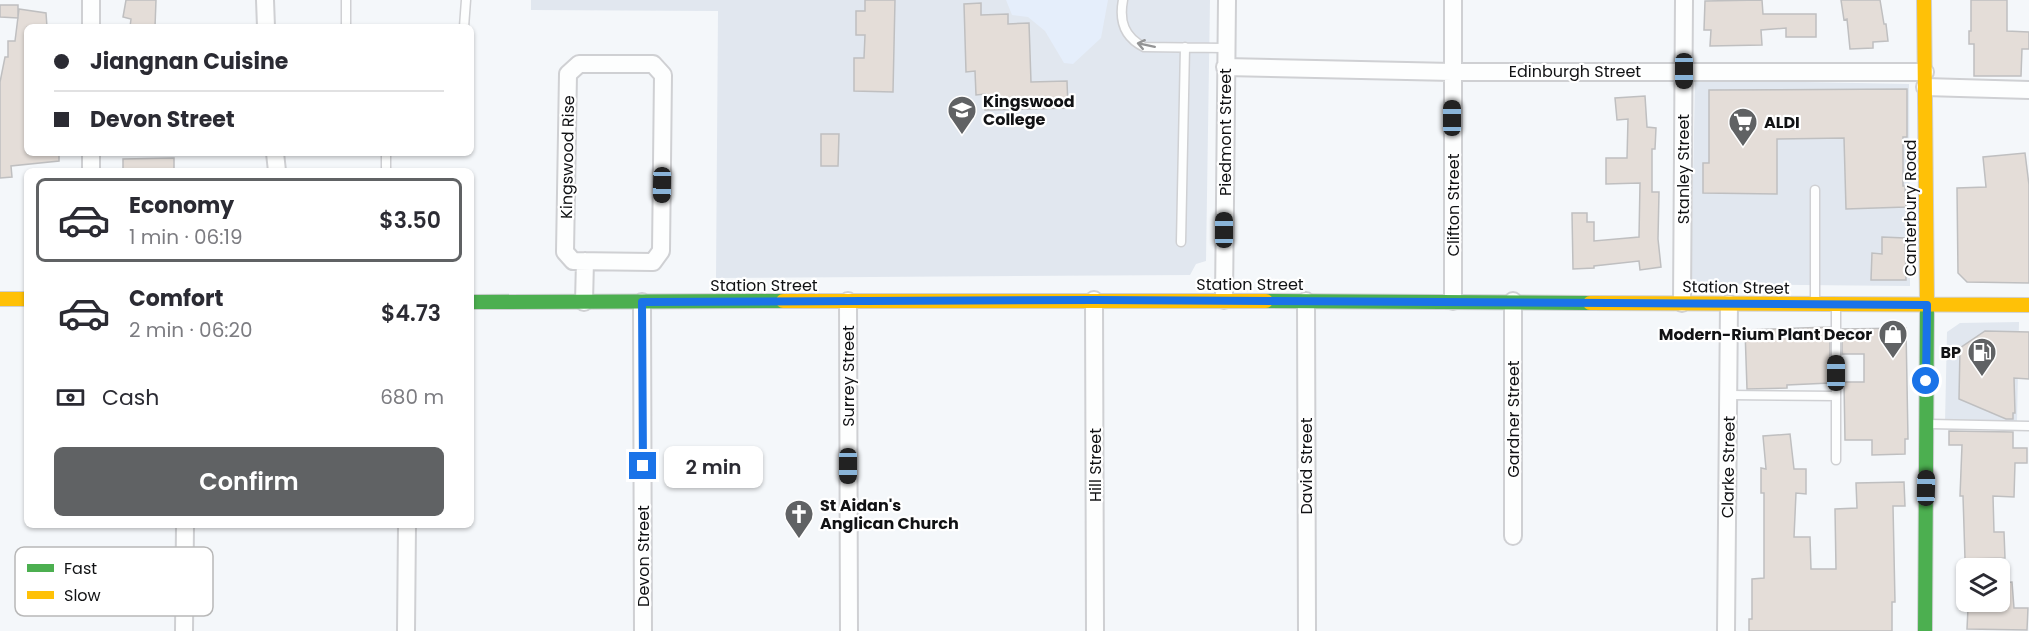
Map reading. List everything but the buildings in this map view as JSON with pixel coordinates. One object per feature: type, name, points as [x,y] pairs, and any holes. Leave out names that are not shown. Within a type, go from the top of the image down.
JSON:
[{"type":"main road","name":"Canterbury Road","points":[[1924,0],[1927,305],[1925,631]]},
{"type":"main road","points":[[0,299],[24,299]]},
{"type":"main road","name":"Station Street","points":[[474,302],[1224,300],[2029,305]]},
{"type":"street","points":[[91,0],[91,24]]},
{"type":"street","points":[[265,0],[266,24]]},
{"type":"street","name":"Piedmont Street","points":[[1224,300],[1227,0]]},
{"type":"street","name":"Clifton Street","points":[[1453,0],[1453,301]]},
{"type":"street","name":"Stanley Street","points":[[1683,303],[1684,0]]},
{"type":"street","name":"Kingswood Rise","points":[[579,64],[653,64],[663,75],[661,251],[653,262],[585,261],[573,261],[565,252],[568,74],[579,64]]},
{"type":"street","name":"Edinburgh Street","points":[[1225,67],[1452,72],[1684,71],[1925,80],[2029,90]]},
{"type":"street","points":[[584,302],[585,261]]},
{"type":"street","name":"Hill Street","points":[[1094,300],[1095,631]]},
{"type":"street","name":"Surrey Street","points":[[848,301],[849,631]]},
{"type":"street","name":"David Street","points":[[1306,301],[1307,631]]},
{"type":"street","name":"Devon Street","points":[[642,302],[643,631]]},
{"type":"street","name":"Gardner Street","points":[[1513,536],[1514,302]]},
{"type":"street","name":"Clarke Street","points":[[1726,631],[1729,304]]},
{"type":"street","points":[[185,528],[185,547]]},
{"type":"street","points":[[406,631],[407,528]]},
{"type":"street","points":[[184,616],[184,631]]},
{"type":"lane","points":[[346,0],[346,24]]},
{"type":"lane","points":[[464,24],[466,0]]},
{"type":"lane","points":[[1123,0],[1121,19],[1124,27],[1128,35],[1144,47],[1225,48]]},
{"type":"lane","points":[[1181,242],[1185,47]]},
{"type":"lane","points":[[1815,190],[1815,304]]},
{"type":"lane","points":[[1836,304],[1836,460]]},
{"type":"lane","points":[[1728,395],[1836,396]]},
{"type":"lane","points":[[1926,424],[2029,426]]},
{"type":"shaded area","name":"Kingswood College","points":[[531,0],[1210,0],[1206,261],[1196,264],[1190,275],[716,278],[718,11],[531,10]]},
{"type":"shaded area","points":[[1006,0],[1108,0],[1101,38],[1073,64],[1064,63],[1045,31],[1028,17],[1012,15]]},
{"type":"shaded area","points":[[1695,80],[1909,84],[1910,286],[1691,284]]},
{"type":"shaded area","name":"BP","points":[[2019,322],[2017,421],[1945,422],[1947,332],[1960,323]]},
{"type":"traffic: fast","points":[[474,302],[783,301]]},
{"type":"traffic: fast","points":[[1266,301],[1590,303]]},
{"type":"traffic: fast","points":[[1925,631],[1927,303]]},
{"type":"traffic: slow","points":[[1924,0],[1927,303]]},
{"type":"traffic: slow","points":[[0,299],[24,299]]},
{"type":"traffic: slow","points":[[783,301],[1266,301]]},
{"type":"traffic: slow","points":[[1590,303],[2029,305]]},
{"type":"place","name":"Kingswood College","points":[[962,136]]},
{"type":"place","name":"ALDI","points":[[1743,148]]},
{"type":"place","name":"Modern-Rium Plant Decor","points":[[1893,360]]},
{"type":"place","name":"BP","points":[[1982,378]]},
{"type":"place","name":"St Aidan's Anglican Church","points":[[799,540]]},
{"type":"route","points":[[643,466],[642,302],[1094,300],[1927,305],[1926,381]]}]
